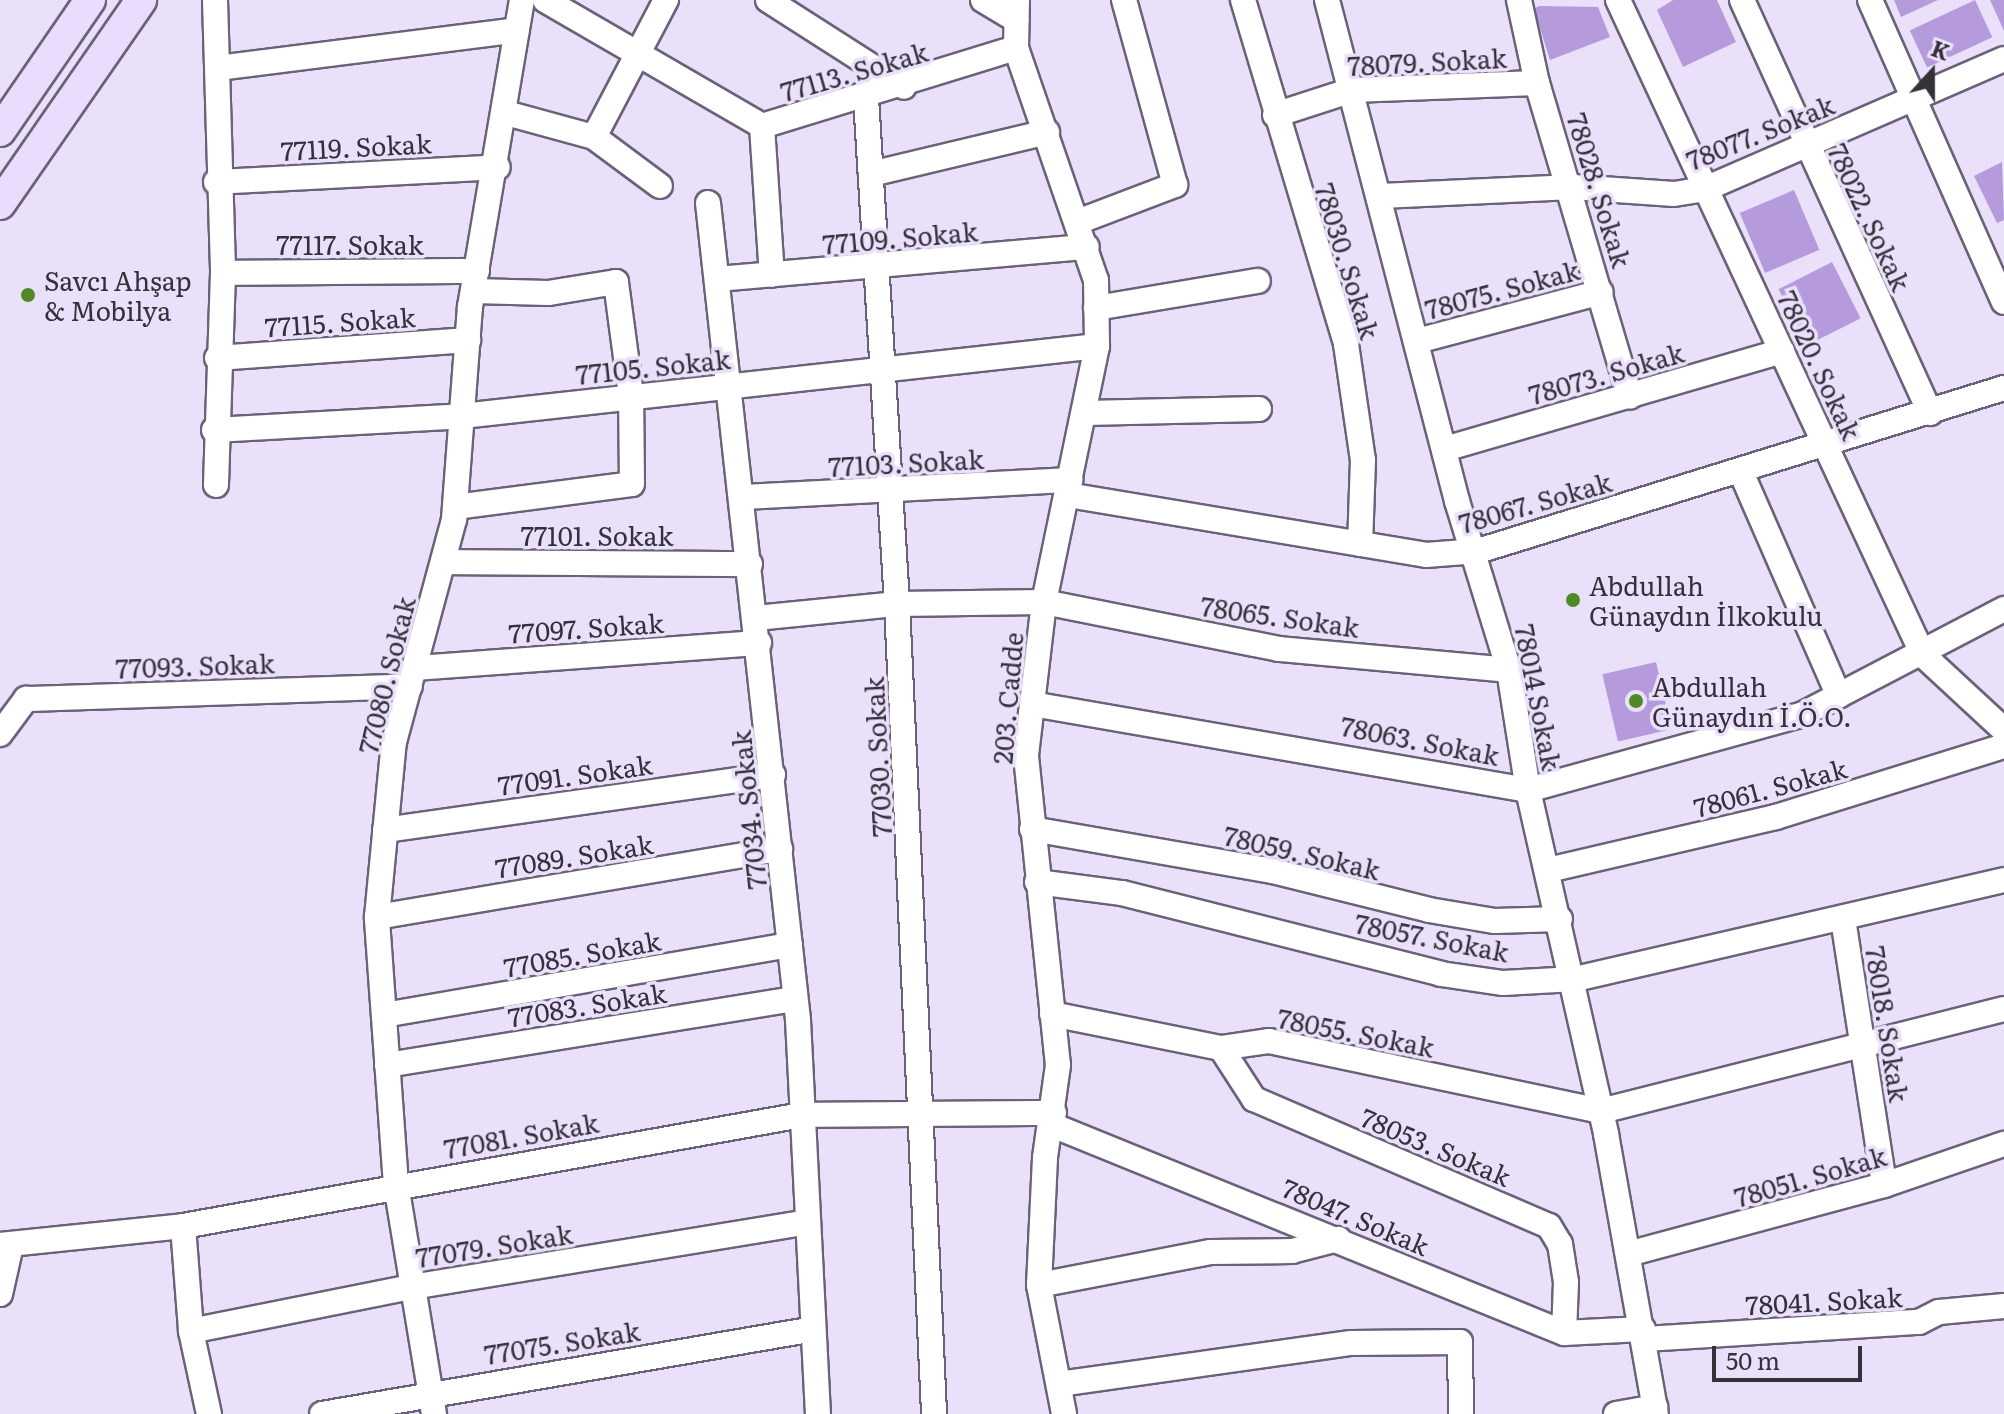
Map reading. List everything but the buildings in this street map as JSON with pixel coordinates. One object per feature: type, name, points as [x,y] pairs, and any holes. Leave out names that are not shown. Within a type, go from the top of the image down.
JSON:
[{"type":"main road","points":[[0,204],[141,0]]},
{"type":"main road","points":[[0,131],[81,3]]},
{"type":"street","points":[[215,0],[218,68],[216,182],[223,273],[214,430],[216,485]]},
{"type":"street","name":"77080. Sokak","points":[[432,1403],[396,1185],[377,917],[394,742],[455,507],[468,340],[498,167],[522,0]]},
{"type":"street","name":"77113. Sokak","points":[[545,0],[633,54],[762,126],[904,87],[1016,48]]},
{"type":"street","points":[[594,137],[633,54],[666,0]]},
{"type":"street","points":[[768,0],[904,87]]},
{"type":"street","points":[[983,0],[1017,10]]},
{"type":"street","points":[[1080,221],[1175,185],[1124,0]]},
{"type":"street","name":"78030. Sokak","points":[[1243,0],[1346,344],[1363,460],[1360,544]]},
{"type":"street","name":"78014 Sokak","points":[[1327,0],[1381,196],[1445,449],[1478,551],[1509,670],[1528,790],[1575,979],[1656,1411]]},
{"type":"street","name":"78028. Sokak","points":[[1519,0],[1537,83],[1573,187],[1630,396]]},
{"type":"street","name":"78020. Sokak","points":[[1618,0],[1923,655],[2004,730]]},
{"type":"street","name":"78022. Sokak","points":[[1742,0],[1930,413]]},
{"type":"street","points":[[1870,0],[2004,302]]},
{"type":"street","name":"203. Cadde","points":[[1017,10],[1016,48],[1080,221],[1096,308],[1097,346],[1086,413],[1044,602],[1026,756],[1058,1065],[1039,1285],[1064,1414]]},
{"type":"street","points":[[218,68],[517,30]]},
{"type":"street","name":"78077. Sokak","points":[[1381,196],[1573,187],[1674,194],[1705,189],[2004,59]]},
{"type":"street","name":"78079. Sokak","points":[[1275,115],[1352,90],[1537,83]]},
{"type":"street","name":"77030. Sokak","points":[[866,98],[897,604],[934,1414]]},
{"type":"street","points":[[506,113],[594,137],[660,186]]},
{"type":"street","points":[[762,126],[772,275]]},
{"type":"street","points":[[871,174],[1047,132]]},
{"type":"street","name":"77119. Sokak","points":[[216,182],[498,167]]},
{"type":"street","name":"77034. Sokak","points":[[708,203],[732,386],[795,999],[818,1414]]},
{"type":"street","name":"77109. Sokak","points":[[718,279],[877,269],[1087,247]]},
{"type":"street","name":"77117. Sokak","points":[[223,273],[476,281],[548,293],[616,282],[631,395]]},
{"type":"street","points":[[1096,308],[1258,281]]},
{"type":"street","name":"78075. Sokak","points":[[1417,341],[1601,292]]},
{"type":"street","name":"77115. Sokak","points":[[217,358],[468,340]]},
{"type":"street","name":"77105. Sokak","points":[[214,430],[462,416],[732,386],[883,365],[1097,346]]},
{"type":"street","name":"78073. Sokak","points":[[1445,449],[1782,351]]},
{"type":"street","name":"78067. Sokak","points":[[1069,487],[1426,555],[1478,551],[1828,447],[2004,388]]},
{"type":"street","points":[[455,507],[632,484],[631,395]]},
{"type":"street","points":[[1086,413],[1259,409]]},
{"type":"street","points":[[1741,472],[1839,696]]},
{"type":"street","name":"77103. Sokak","points":[[744,497],[1069,487]]},
{"type":"street","name":"77101. Sokak","points":[[443,562],[750,564]]},
{"type":"street","points":[[756,618],[897,604],[1044,602]]},
{"type":"street","name":"78065. Sokak","points":[[1044,602],[1279,649],[1509,670]]},
{"type":"street","name":"78063. Sokak","points":[[1032,704],[1528,790],[1708,743],[1839,696],[1923,655],[2004,609]]},
{"type":"street","name":"77097. Sokak","points":[[413,677],[759,643]]},
{"type":"street","name":"77093. Sokak","points":[[0,734],[26,699],[413,677]]},
{"type":"street","name":"78061. Sokak","points":[[1548,870],[1776,817],[2004,746]]},
{"type":"street","name":"77091. Sokak","points":[[385,830],[773,775]]},
{"type":"street","name":"78059. Sokak","points":[[1032,829],[1273,871],[1429,910],[1495,921],[1560,919]]},
{"type":"street","name":"77089. Sokak","points":[[377,917],[780,849]]},
{"type":"street","name":"78057. Sokak","points":[[1037,882],[1122,893],[1441,974],[1503,983],[1575,979],[2004,880]]},
{"type":"street","name":"78018. Sokak","points":[[1843,919],[1884,1185]]},
{"type":"street","name":"77085. Sokak","points":[[384,1015],[790,945]]},
{"type":"street","name":"77083. Sokak","points":[[387,1065],[795,999]]},
{"type":"street","points":[[1601,1111],[1862,1041],[2004,1009]]},
{"type":"street","name":"78055. Sokak","points":[[1052,1014],[1221,1048],[1269,1041],[1601,1111]]},
{"type":"street","name":"78053. Sokak","points":[[1221,1048],[1254,1099],[1549,1226],[1560,1244],[1566,1282],[1564,1333]]},
{"type":"street","name":"77081. Sokak","points":[[6,1245],[183,1226],[396,1185],[802,1115],[920,1109],[1053,1119]]},
{"type":"street","name":"78047. Sokak","points":[[1053,1119],[1564,1333],[1644,1334]]},
{"type":"street","name":"78051. Sokak","points":[[1628,1254],[1884,1185],[2004,1144]]},
{"type":"street","name":"77079. Sokak","points":[[191,1331],[412,1287],[807,1222]]},
{"type":"street","points":[[183,1226],[191,1331],[209,1414]]},
{"type":"street","points":[[1039,1285],[1211,1252],[1292,1251],[1338,1239]]},
{"type":"street","points":[[0,1294],[6,1245]]},
{"type":"street","name":"78041. Sokak","points":[[1644,1334],[1919,1322],[1939,1312],[2004,1306]]},
{"type":"street","name":"77075. Sokak","points":[[322,1414],[432,1403],[813,1329]]},
{"type":"street","points":[[1059,1384],[1351,1343],[1460,1342],[1461,1414]]},
{"type":"street","points":[[1616,1414],[1656,1411]]},
{"type":"place","name":"Savcı Ahşap & Mobilya","points":[[28,295]]},
{"type":"place","name":"Abdullah Günaydın İlkokulu","points":[[1573,600]]},
{"type":"place","name":"Abdullah Günaydın İ.Ö.O.","points":[[1636,701]]}]
